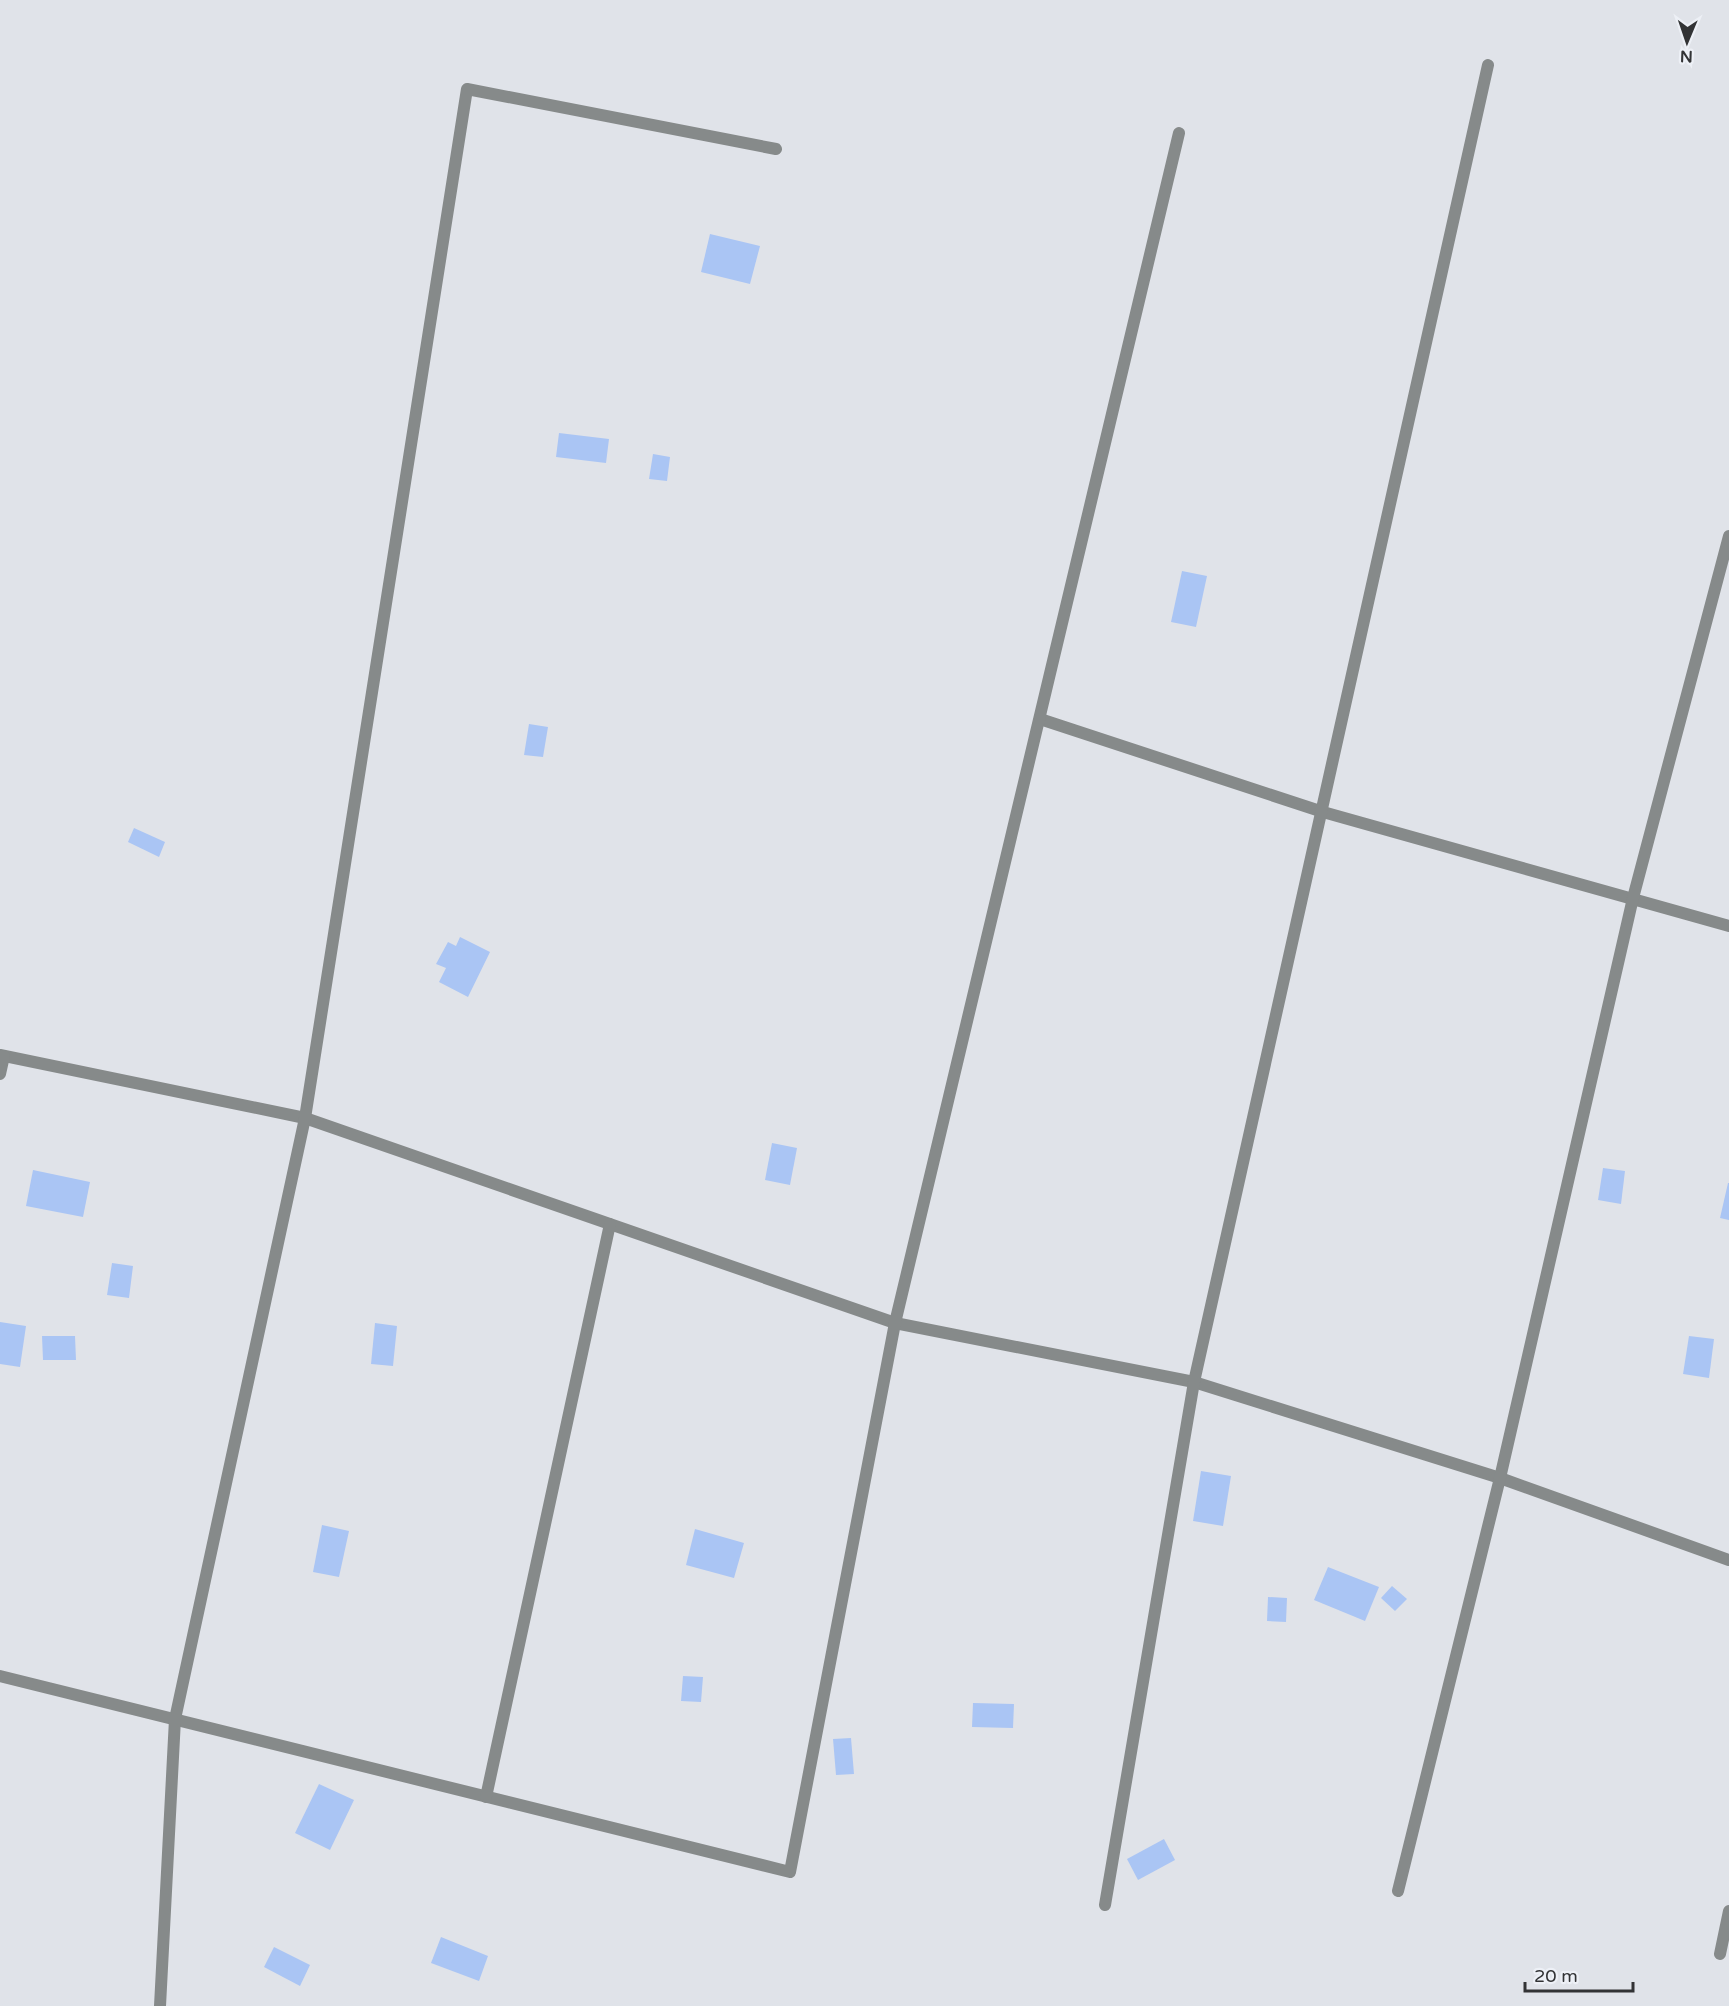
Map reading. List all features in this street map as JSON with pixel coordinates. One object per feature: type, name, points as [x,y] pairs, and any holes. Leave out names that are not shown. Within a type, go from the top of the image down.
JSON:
[{"type":"street","points":[[1105,1905],[1194,1383],[1488,65]]},
{"type":"street","points":[[160,2006],[175,1719],[305,1118],[467,89],[776,149]]},
{"type":"street","points":[[0,1676],[790,1872],[895,1323],[1179,133]]},
{"type":"street","points":[[1398,1891],[1500,1478],[1633,898],[1729,536]]},
{"type":"street","points":[[1040,719],[1323,812],[1729,926]]},
{"type":"street","points":[[0,1074],[2,1055],[305,1118],[895,1323],[1194,1383],[1500,1478],[1729,1560]]},
{"type":"street","points":[[486,1797],[610,1224]]},
{"type":"street","points":[[1720,1954],[1729,1911]]},
{"type":"building","points":[[710,234],[760,246],[750,284],[701,272]]},
{"type":"building","points":[[559,433],[609,439],[606,463],[556,457]]},
{"type":"building","points":[[653,454],[670,457],[667,481],[649,479]]},
{"type":"building","points":[[1182,571],[1207,576],[1196,627],[1171,622]]},
{"type":"building","points":[[529,724],[548,727],[543,757],[524,755]]},
{"type":"building","points":[[134,828],[165,842],[159,857],[128,842]]},
{"type":"building","points":[[460,937],[490,952],[468,997],[439,982],[446,968],[436,964],[448,942],[456,946]]},
{"type":"building","points":[[772,1143],[797,1148],[790,1185],[765,1180]]},
{"type":"building","points":[[1603,1168],[1625,1171],[1621,1204],[1598,1200]]},
{"type":"building","points":[[33,1170],[90,1182],[83,1217],[26,1206]]},
{"type":"building","points":[[1729,1183],[1729,1220],[1720,1218]]},
{"type":"building","points":[[112,1263],[133,1266],[129,1298],[107,1295]]},
{"type":"building","points":[[0,1322],[26,1326],[20,1367],[0,1364]]},
{"type":"building","points":[[375,1323],[397,1326],[393,1366],[371,1364]]},
{"type":"building","points":[[42,1336],[75,1336],[76,1360],[43,1360]]},
{"type":"building","points":[[1689,1336],[1714,1339],[1709,1378],[1683,1374]]},
{"type":"building","points":[[1201,1471],[1231,1476],[1223,1526],[1193,1521]]},
{"type":"building","points":[[322,1525],[349,1531],[339,1577],[313,1572]]},
{"type":"building","points":[[695,1529],[744,1543],[734,1578],[686,1565]]},
{"type":"building","points":[[1328,1567],[1379,1587],[1365,1621],[1314,1600]]},
{"type":"building","points":[[1392,1586],[1407,1599],[1395,1611],[1381,1598]]},
{"type":"building","points":[[1268,1597],[1287,1598],[1286,1622],[1267,1621]]},
{"type":"building","points":[[683,1676],[703,1677],[701,1702],[681,1701]]},
{"type":"building","points":[[973,1703],[1014,1704],[1013,1728],[972,1727]]},
{"type":"building","points":[[851,1738],[854,1774],[836,1775],[833,1739]]},
{"type":"building","points":[[319,1784],[354,1800],[330,1850],[295,1833]]},
{"type":"building","points":[[1164,1839],[1175,1860],[1138,1880],[1127,1859]]},
{"type":"building","points":[[441,1937],[488,1956],[479,1981],[431,1963]]},
{"type":"building","points":[[274,1947],[310,1965],[300,1986],[264,1967]]}]
